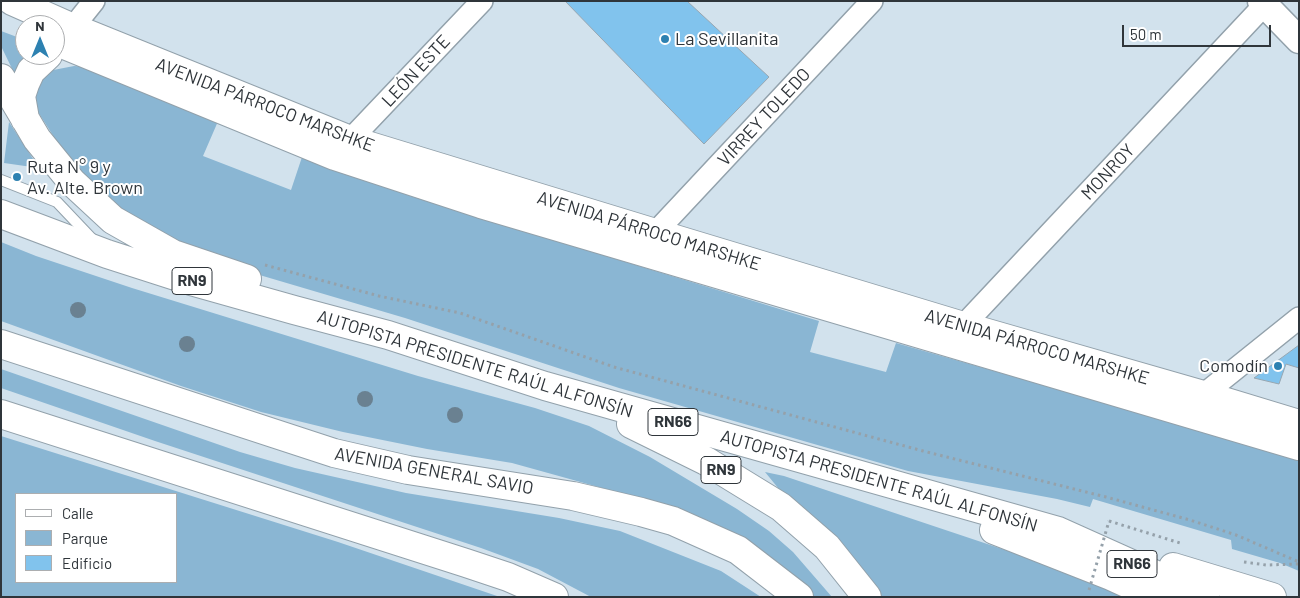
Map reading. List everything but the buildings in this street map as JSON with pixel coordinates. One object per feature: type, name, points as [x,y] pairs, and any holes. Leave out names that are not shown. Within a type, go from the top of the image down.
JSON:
[{"type":"main road","name":"AVENIDA PÁRROCO MARSHKE","points":[[12,1],[27,15]]},
{"type":"main road","points":[[1,16],[15,22]]},
{"type":"main road","name":"AVENIDA PÁRROCO MARSHKE","points":[[65,46],[350,140],[655,233],[957,335],[1299,446]]},
{"type":"main road","name":"AVENIDA PÁRROCO MARSHKE","points":[[65,46],[335,156],[481,204],[957,335],[1203,395],[1299,424]]},
{"type":"main road","points":[[26,123],[21,96],[24,84],[31,71],[37,65]]},
{"type":"main road","points":[[1,78],[37,139],[72,182],[113,220],[173,254],[320,304],[388,335]]},
{"type":"main road","name":"AUTOPISTA PRESIDENTE RAÚL ALFONSÍN","points":[[1,214],[107,254],[191,281],[388,335],[545,386],[1058,532],[1205,597]]},
{"type":"main road","name":"AVENIDA GENERAL SAVIO","points":[[1,344],[334,454],[408,470],[573,496],[673,521],[738,550],[799,597]]},
{"type":"main road","name":"RN9","points":[[545,386],[645,430],[706,461],[781,507],[826,547],[867,597]]},
{"type":"main road","points":[[1,414],[466,562],[508,577],[554,597]]},
{"type":"main road","points":[[802,459],[1014,537],[1157,597]]},
{"type":"main road","points":[[1058,532],[1272,597]]},
{"type":"street","points":[[65,37],[94,1]]},
{"type":"street","name":"LEÓN ESTE","points":[[350,140],[482,1]]},
{"type":"street","points":[[1264,2],[1299,40]]},
{"type":"street","name":"MONROY","points":[[957,335],[1264,2]]},
{"type":"street","name":"VIRREY TOLEDO","points":[[655,233],[863,4]]},
{"type":"street","points":[[1203,395],[1299,318]]},
{"type":"lane","points":[[1,180],[57,202],[107,254]]},
{"type":"path","points":[[264,265],[378,296],[460,313],[614,367],[923,451],[1190,520],[1236,536],[1299,563]]},
{"type":"path","points":[[1089,590],[1109,521],[1182,543]]},
{"type":"path","points":[[1237,560],[1266,565],[1299,563]]},
{"type":"green space","points":[[1,31],[15,36],[15,65],[29,65],[18,81],[1,46]]},
{"type":"green space","points":[[74,66],[102,68],[219,119],[203,156],[291,190],[302,157],[410,196],[819,321],[810,352],[886,372],[896,343],[1299,458],[1299,571],[1280,563],[1232,549],[1231,540],[1093,499],[1090,507],[908,471],[619,388],[405,318],[219,263],[170,244],[116,207],[68,159],[31,101],[43,72]]},
{"type":"green space","points":[[9,122],[39,168],[4,163]]},
{"type":"green space","points":[[1,242],[36,256],[132,288],[418,376],[535,408],[589,426],[650,457],[737,509],[769,531],[793,552],[832,597],[815,597],[804,585],[649,501],[512,463],[427,449],[343,432],[261,412],[181,386],[1,321]]},
{"type":"green space","points":[[1,369],[240,452],[295,468],[406,493],[559,518],[620,531],[721,571],[761,597],[591,597],[538,569],[481,548],[155,441],[1,388]]},
{"type":"green space","points":[[1,436],[338,542],[500,597],[1,597]]},
{"type":"green space","points":[[765,472],[784,476],[1065,570],[1129,597],[878,597]]},
{"type":"place","name":"La Sevillanita","points":[[665,39]]},
{"type":"place","name":"Ruta N° 9 y Av. Alte. Brown","points":[[17,177]]},
{"type":"place","name":"Comodín","points":[[1278,366]]}]
